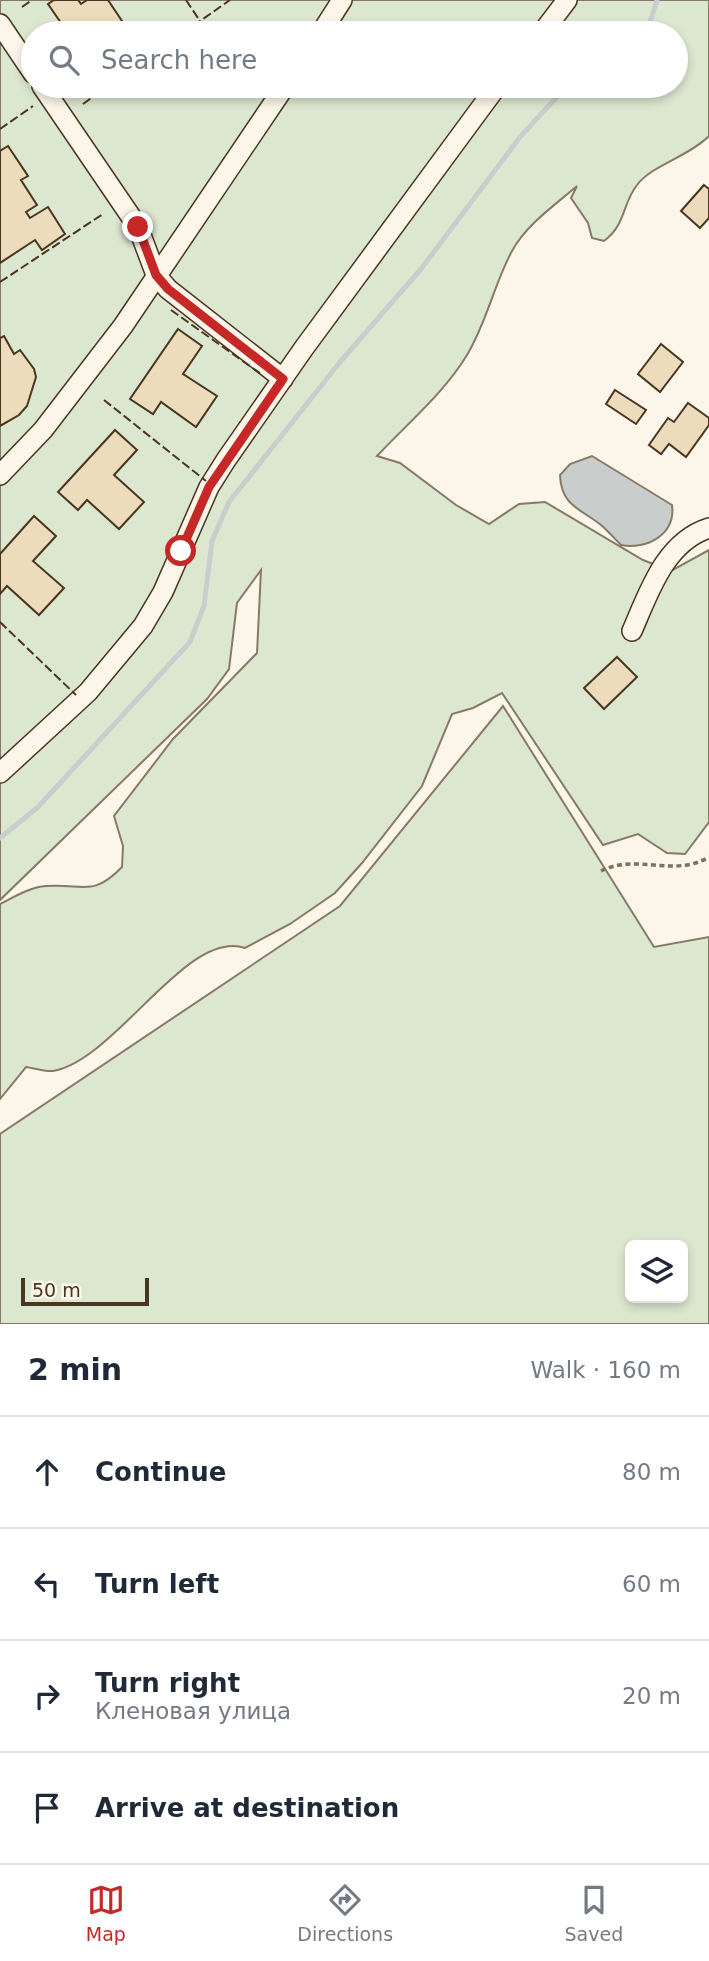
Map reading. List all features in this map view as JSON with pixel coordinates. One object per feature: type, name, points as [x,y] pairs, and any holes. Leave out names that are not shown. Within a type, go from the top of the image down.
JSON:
[{"type":"street","points":[[329,21],[342,0]]},
{"type":"street","points":[[551,21],[567,0]]},
{"type":"street","points":[[0,24],[21,55]]},
{"type":"street","points":[[50,98],[138,227],[156,275],[168,289],[283,379]]},
{"type":"street","points":[[0,475],[67,400],[277,98]]},
{"type":"street","points":[[0,773],[88,692],[143,626],[170,579],[209,487],[283,379],[488,98]]},
{"type":"street","points":[[632,631],[667,558],[693,533],[709,528]]},
{"type":"path","points":[[601,872],[618,864],[683,866],[709,857]]},
{"type":"green space","points":[[0,0],[709,0],[709,136],[691,150],[652,172],[637,185],[616,228],[604,241],[592,238],[588,223],[571,198],[577,186],[533,224],[512,251],[480,329],[458,369],[437,395],[377,456],[400,463],[456,505],[489,524],[519,504],[545,502],[643,560],[671,571],[709,550],[709,822],[685,854],[667,853],[638,834],[603,845],[502,693],[473,708],[452,714],[422,786],[335,893],[290,924],[245,948],[223,947],[199,957],[77,1062],[53,1071],[26,1067],[0,1099],[0,904],[40,887],[95,886],[112,877],[122,867],[123,846],[114,816],[173,739],[257,653],[261,570],[237,603],[229,669],[207,699],[0,900]]},
{"type":"green space","points":[[503,706],[654,947],[709,937],[709,1324],[0,1324],[0,1134],[340,906]]},
{"type":"shaded area","points":[[592,456],[672,505],[672,516],[664,532],[640,545],[621,545],[601,525],[573,506],[564,494],[560,475],[570,464]]},
{"type":"building","points":[[54,0],[78,0],[81,4],[87,0],[108,0],[122,21],[60,21],[48,4]]},
{"type":"building","points":[[8,146],[28,176],[21,180],[37,205],[26,212],[30,218],[48,207],[65,234],[42,250],[35,240],[0,263],[0,151]]},
{"type":"building","points":[[704,185],[709,189],[709,218],[700,228],[681,211]]},
{"type":"building","points":[[178,329],[202,346],[183,374],[217,396],[196,427],[161,402],[153,414],[130,399]]},
{"type":"building","points":[[4,336],[14,354],[20,350],[34,369],[36,377],[27,406],[19,415],[0,426],[0,338]]},
{"type":"building","points":[[661,344],[683,362],[660,392],[638,374]]},
{"type":"building","points":[[615,390],[646,410],[636,424],[606,404]]},
{"type":"building","points":[[688,403],[709,418],[709,425],[686,457],[669,444],[661,454],[649,445],[668,418],[674,422]]},
{"type":"building","points":[[115,430],[137,450],[114,475],[144,502],[119,529],[87,500],[78,510],[58,492]]},
{"type":"building","points":[[34,516],[56,536],[33,561],[64,588],[39,615],[7,586],[0,594],[0,554]]},
{"type":"building","points":[[617,657],[637,677],[604,709],[584,688]]},
{"type":"waterway","points":[[650,21],[657,0]]},
{"type":"waterway","points":[[0,838],[38,807],[190,642],[204,606],[212,541],[229,502],[340,362],[421,269],[520,137],[556,98]]},
{"type":"fence","points":[[22,7],[32,0]]},
{"type":"fence","points":[[186,0],[200,21]]},
{"type":"fence","points":[[200,21],[230,0]]},
{"type":"fence","points":[[83,104],[91,98]]},
{"type":"fence","points":[[0,129],[33,106]]},
{"type":"fence","points":[[0,282],[103,214]]},
{"type":"fence","points":[[171,310],[261,374]]},
{"type":"fence","points":[[104,400],[206,481]]},
{"type":"fence","points":[[0,622],[76,695]]},
{"type":"route","points":[[138,227],[156,275],[168,289],[283,379],[209,487],[181,551]]}]
